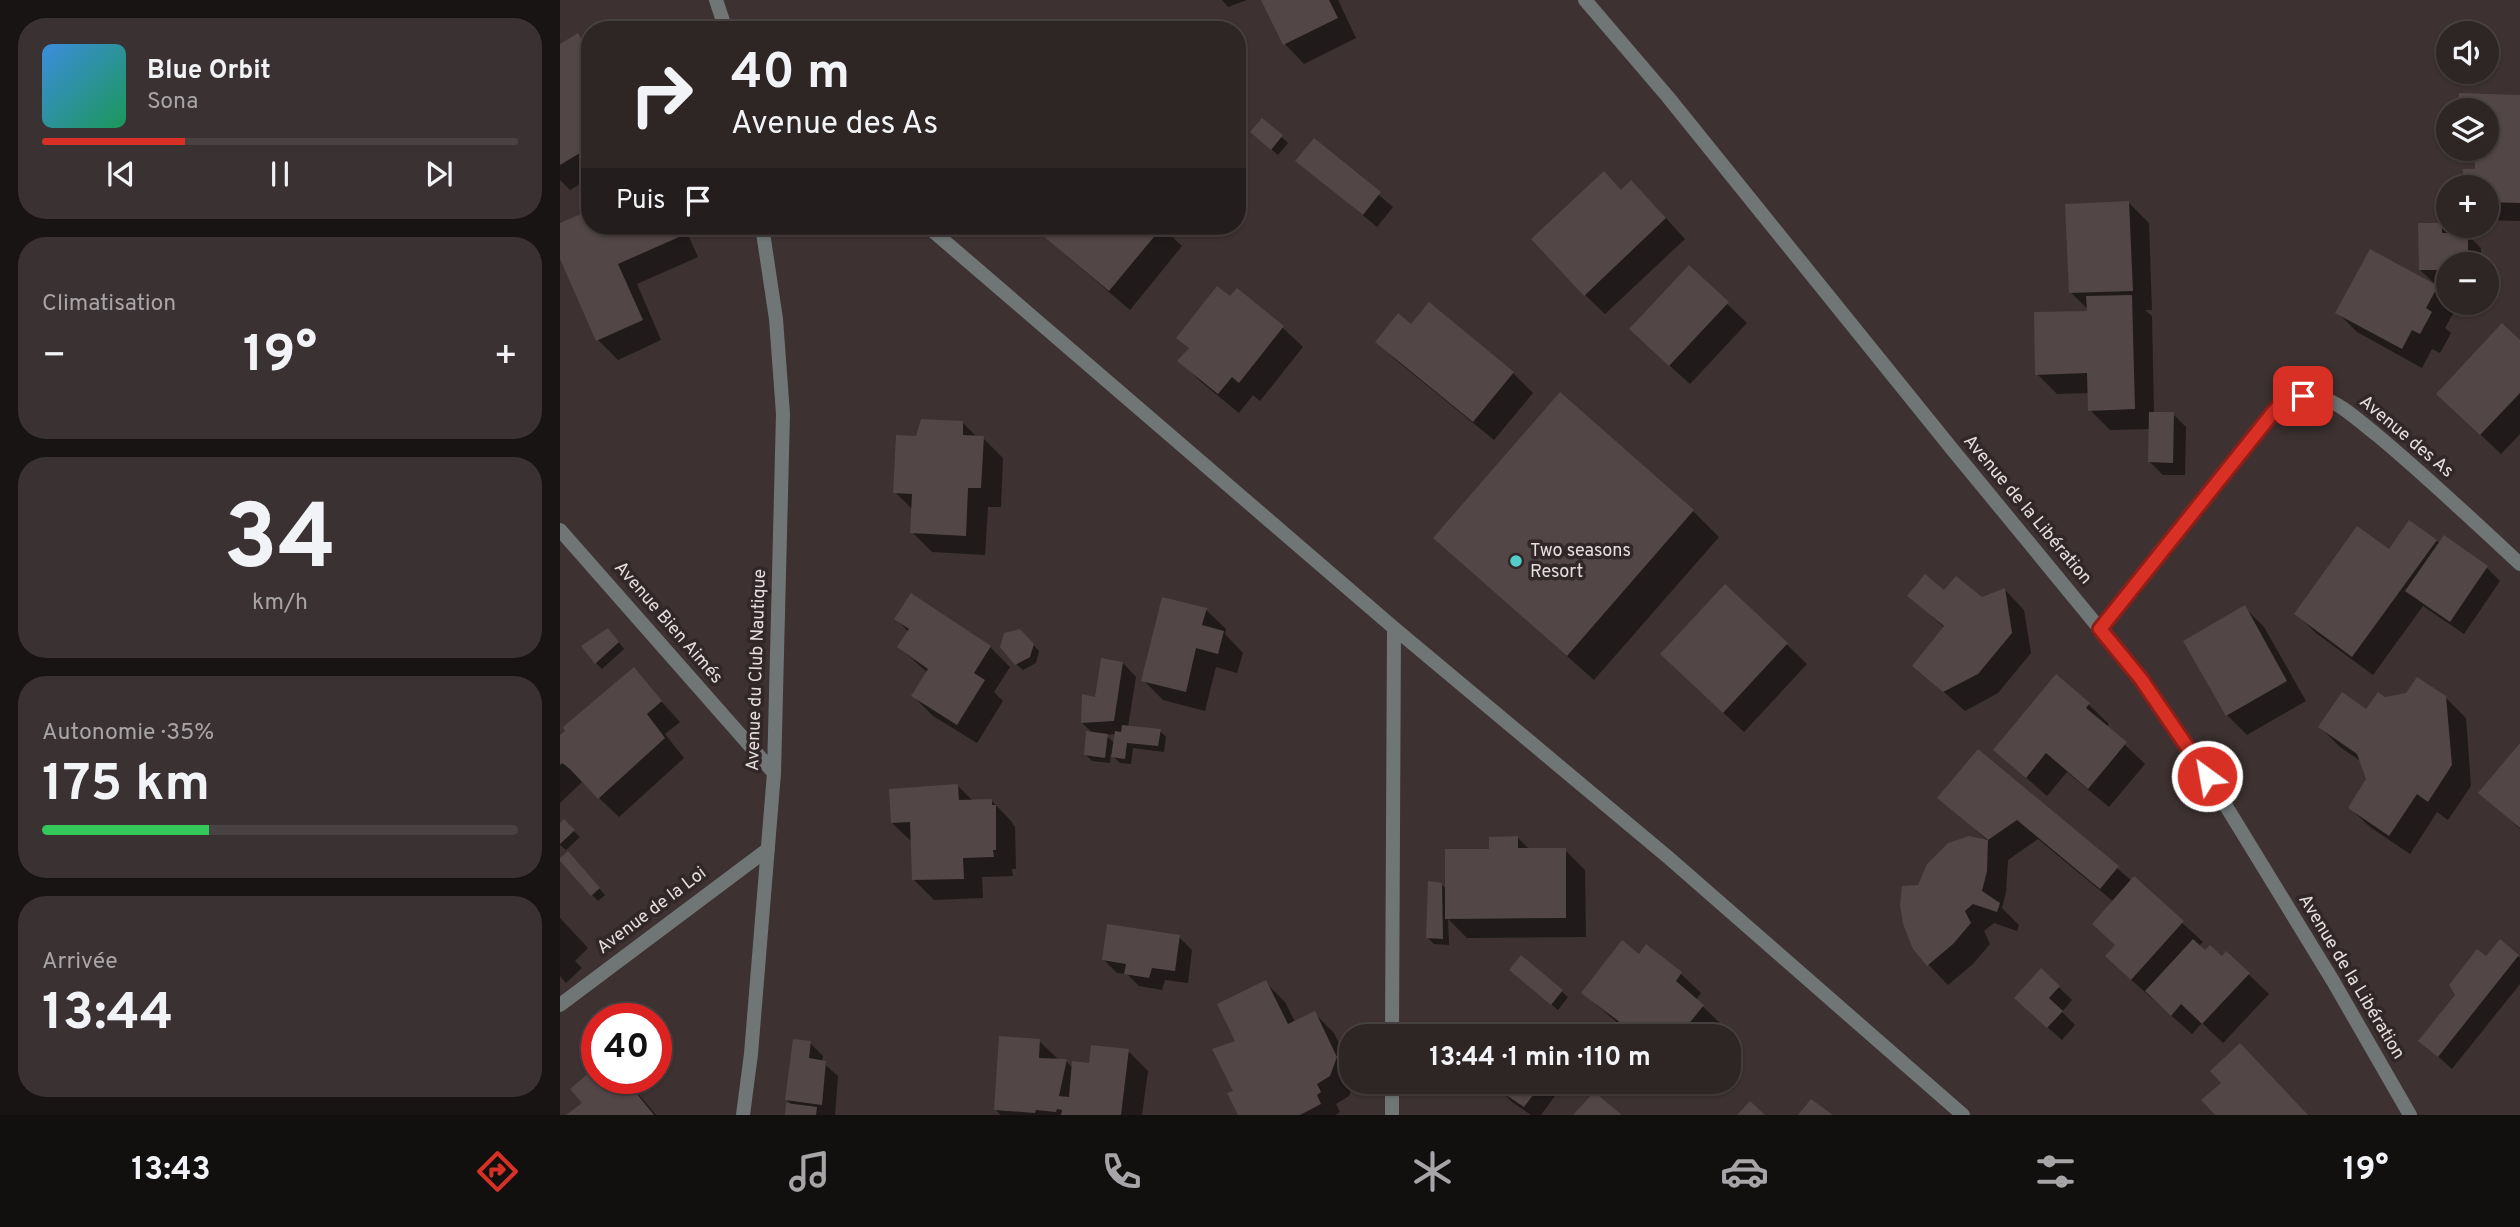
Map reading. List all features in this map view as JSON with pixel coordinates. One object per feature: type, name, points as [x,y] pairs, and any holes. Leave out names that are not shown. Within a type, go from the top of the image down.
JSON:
[{"type":"street","points":[[716,0],[723,21]]},
{"type":"street","name":"Avenue de la Libération","points":[[1585,0],[1668,97],[2141,679],[2196,757],[2333,981],[2410,1115]]},
{"type":"street","name":"Avenue du Club Nautique","points":[[743,1115],[751,1054],[774,774],[783,414],[776,319],[763,235]]},
{"type":"street","points":[[937,235],[1394,628],[1669,858],[1963,1115]]},
{"type":"street","name":"Avenue des As","points":[[2100,629],[2275,410],[2283,402],[2303,396],[2329,401],[2365,426],[2403,457],[2520,564]]},
{"type":"street","name":"Avenue Bien Aimés","points":[[560,530],[774,774]]},
{"type":"street","points":[[1392,1024],[1394,628]]},
{"type":"street","name":"Avenue de la Loi","points":[[560,1005],[768,849]]},
{"type":"street","points":[[1392,1094],[1392,1115]]},
{"type":"building","points":[[1261,0],[1329,0],[1338,18],[1283,45]]},
{"type":"building","points":[[578,33],[581,38],[581,152],[560,165],[560,44]]},
{"type":"building","points":[[2459,93],[2520,95],[2520,203],[2499,202],[2499,175],[2463,175],[2463,169],[2475,169],[2475,161],[2499,161],[2499,98],[2459,98]]},
{"type":"building","points":[[1262,118],[1283,135],[1271,150],[1250,132]]},
{"type":"building","points":[[1314,138],[1381,192],[1363,215],[1295,161]]},
{"type":"building","points":[[1604,171],[1621,190],[1631,180],[1666,218],[1584,296],[1531,239]]},
{"type":"building","points":[[2129,201],[2133,291],[2069,293],[2065,204]]},
{"type":"building","points":[[581,214],[581,235],[678,235],[679,237],[618,264],[643,320],[596,341],[560,259],[560,223]]},
{"type":"building","points":[[2418,223],[2436,223],[2436,238],[2468,238],[2468,252],[2436,252],[2436,270],[2419,270]]},
{"type":"building","points":[[1042,235],[1156,235],[1109,291]]},
{"type":"building","points":[[2370,249],[2436,285],[2426,308],[2432,312],[2420,334],[2412,330],[2402,349],[2335,313]]},
{"type":"building","points":[[1689,265],[1729,302],[1669,366],[1629,329]]},
{"type":"building","points":[[1217,286],[1230,296],[1237,288],[1284,326],[1239,383],[1232,377],[1218,394],[1177,361],[1189,348],[1176,338]]},
{"type":"building","points":[[2132,295],[2135,409],[2088,411],[2087,373],[2035,375],[2034,312],[2087,311],[2086,296]]},
{"type":"building","points":[[1429,302],[1514,372],[1473,422],[1375,342],[1398,313],[1411,324]]},
{"type":"building","points":[[2502,323],[2520,340],[2520,393],[2480,435],[2436,394]]},
{"type":"building","points":[[1560,392],[1694,510],[1567,656],[1433,538]]},
{"type":"building","points":[[2149,412],[2174,412],[2173,463],[2148,462]]},
{"type":"building","points":[[921,419],[963,421],[963,435],[984,436],[981,488],[968,488],[966,536],[910,533],[912,494],[893,493],[896,435],[916,436]]},
{"type":"building","points":[[2409,520],[2437,540],[2352,657],[2294,614],[2357,526],[2389,549]]},
{"type":"building","points":[[2444,535],[2488,566],[2450,622],[2405,591]]},
{"type":"building","points":[[1925,574],[1944,590],[1956,576],[1982,597],[2005,588],[2012,633],[1978,674],[1943,692],[1912,666],[1944,626],[1907,596]]},
{"type":"building","points":[[1725,584],[1788,643],[1723,713],[1660,654]]},
{"type":"building","points":[[911,593],[991,646],[974,673],[985,680],[957,725],[911,696],[928,669],[897,647],[909,629],[894,619]]},
{"type":"building","points":[[1162,597],[1207,608],[1202,625],[1224,631],[1218,654],[1196,648],[1186,692],[1141,681]]},
{"type":"building","points":[[2245,605],[2287,681],[2226,716],[2183,641]]},
{"type":"building","points":[[608,628],[619,642],[595,664],[581,646]]},
{"type":"building","points":[[1020,629],[1034,644],[1030,657],[1015,665],[1000,647],[1004,633]]},
{"type":"building","points":[[1101,658],[1123,662],[1114,721],[1081,723],[1082,694],[1095,697]]},
{"type":"building","points":[[634,667],[662,701],[647,714],[665,738],[598,799],[570,769],[562,763],[560,765],[560,735],[565,731],[563,727]]},
{"type":"building","points":[[2056,674],[2090,703],[2086,708],[2127,742],[2088,789],[2046,753],[2026,778],[1993,750]]},
{"type":"building","points":[[2417,677],[2446,696],[2452,765],[2428,802],[2417,794],[2389,836],[2348,808],[2366,779],[2357,754],[2318,727],[2342,692],[2366,709],[2378,692],[2385,697],[2406,693]]},
{"type":"building","points":[[1122,725],[1161,729],[1158,746],[1127,743],[1125,759],[1111,757],[1115,731],[1121,732]]},
{"type":"building","points":[[1086,731],[1108,734],[1105,758],[1084,755]]},
{"type":"building","points":[[2520,743],[2520,828],[2478,793]]},
{"type":"building","points":[[1978,749],[2119,866],[2100,889],[2017,820],[1988,840],[1937,798]]},
{"type":"building","points":[[958,784],[959,800],[992,799],[992,805],[996,805],[994,857],[963,858],[964,879],[912,880],[910,822],[891,823],[889,789]]},
{"type":"building","points":[[564,819],[575,830],[560,844],[560,823]]},
{"type":"building","points":[[1518,836],[1518,848],[1566,848],[1566,918],[1445,919],[1445,849],[1489,849],[1489,837]]},
{"type":"building","points":[[1969,836],[1988,840],[1987,871],[1982,891],[2000,903],[1997,912],[1973,904],[1965,911],[1971,923],[1953,944],[1927,966],[1913,949],[1903,924],[1900,905],[1902,886],[1918,885],[1927,864],[1948,843]]},
{"type":"building","points":[[568,851],[600,888],[591,896],[560,861]]},
{"type":"building","points":[[2134,876],[2184,921],[2131,980],[2105,956],[2115,945],[2092,924]]},
{"type":"building","points":[[1428,881],[1442,883],[1443,939],[1426,938]]},
{"type":"building","points":[[1107,924],[1180,935],[1175,971],[1152,968],[1149,978],[1124,974],[1126,964],[1102,960]]},
{"type":"building","points":[[2193,939],[2205,950],[2210,945],[2222,956],[2226,951],[2250,973],[2202,1024],[2181,1004],[2171,1016],[2145,991]]},
{"type":"building","points":[[2500,939],[2519,955],[2438,1057],[2418,1041],[2455,995],[2449,985],[2477,949],[2486,956]]},
{"type":"building","points":[[1622,940],[1639,954],[1646,944],[1682,972],[1676,981],[1704,1005],[1689,1024],[1620,1024],[1581,993]]},
{"type":"building","points":[[1521,955],[1563,990],[1551,1005],[1509,970]]},
{"type":"building","points":[[2041,968],[2060,986],[2049,998],[2063,1011],[2047,1028],[2014,998]]},
{"type":"building","points":[[1266,980],[1288,1024],[1315,1011],[1337,1057],[1330,1076],[1317,1084],[1321,1092],[1317,1095],[1321,1104],[1300,1115],[1238,1115],[1227,1093],[1233,1091],[1212,1049],[1235,1041],[1217,1004]]},
{"type":"building","points":[[999,1036],[1040,1039],[1039,1058],[1067,1059],[1059,1096],[1069,1097],[1072,1061],[1089,1063],[1091,1045],[1129,1049],[1121,1115],[1061,1115],[1062,1110],[1057,1109],[1056,1112],[1036,1110],[1035,1113],[994,1110]]},
{"type":"building","points":[[793,1039],[811,1041],[809,1058],[826,1061],[822,1105],[785,1100]]},
{"type":"building","points":[[2240,1043],[2308,1115],[2215,1115],[2201,1100],[2221,1083],[2210,1071]]},
{"type":"building","points":[[581,1080],[581,1094],[637,1094],[654,1115],[566,1115],[582,1103],[570,1089]]},
{"type":"building","points":[[1504,1094],[1534,1094],[1524,1107]]},
{"type":"building","points":[[1592,1094],[1596,1094],[1622,1115],[1573,1115]]},
{"type":"building","points":[[1811,1099],[1833,1115],[1798,1115]]},
{"type":"building","points":[[1750,1101],[1765,1115],[1737,1115]]},
{"type":"building","points":[[786,1103],[817,1107],[816,1115],[785,1115]]},
{"type":"place","name":"Two seasons Resort","points":[[1516,561]]},
{"type":"route","points":[[2207,776],[2169,717],[2100,629],[2275,410],[2283,402],[2303,396]]}]
